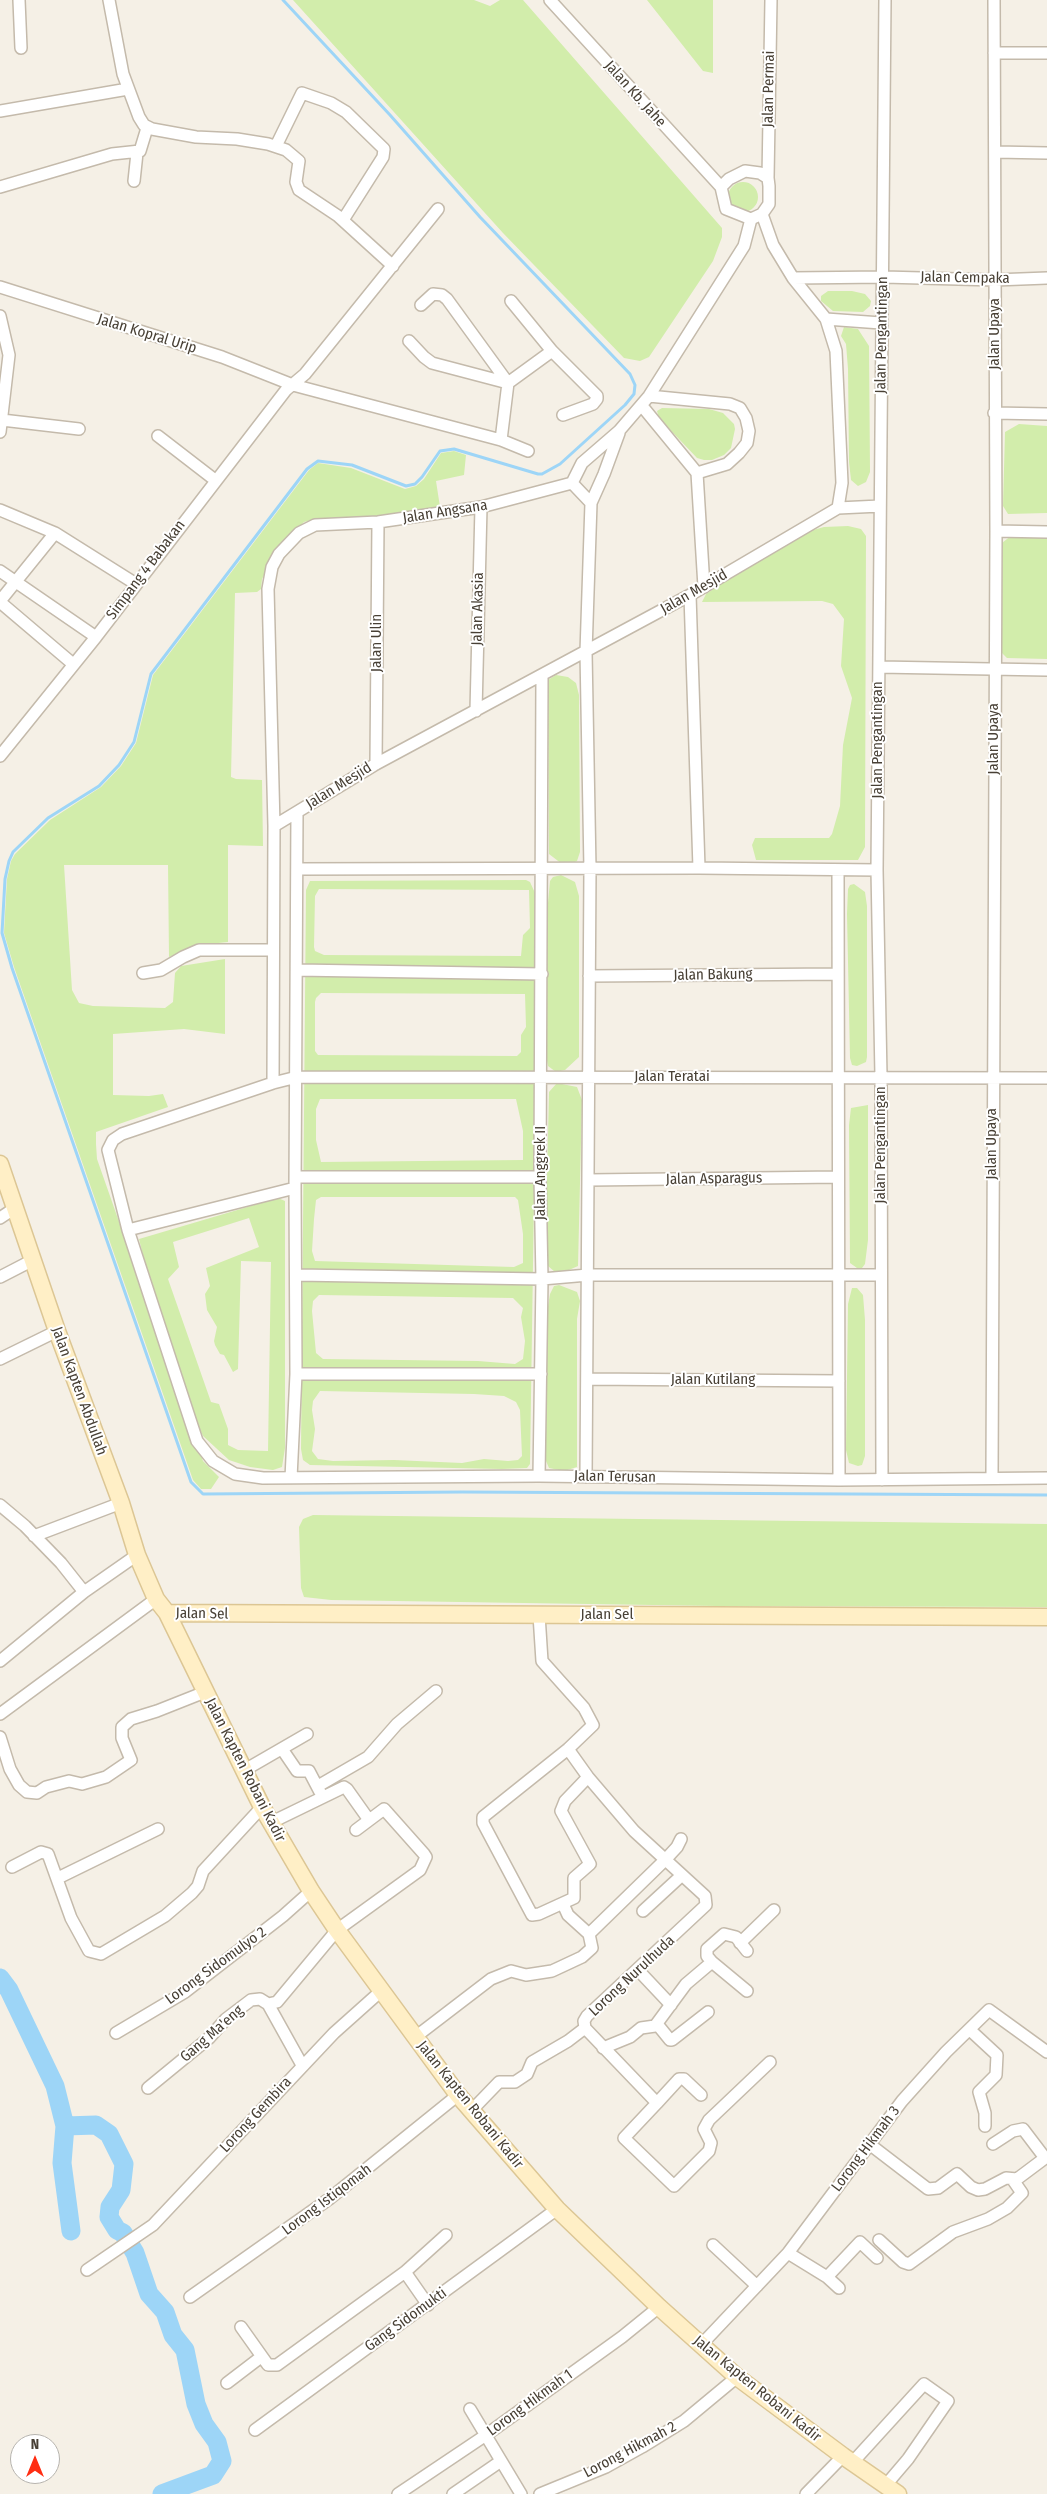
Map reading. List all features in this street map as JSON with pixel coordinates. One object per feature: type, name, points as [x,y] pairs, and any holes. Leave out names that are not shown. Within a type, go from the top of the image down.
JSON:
[{"type":"main road","name":"Jalan Kapten Abdullah","points":[[0,1164],[56,1331],[121,1503],[137,1555],[156,1599],[167,1613]]},
{"type":"main road","name":"Jalan Sel","points":[[167,1613],[1047,1617]]},
{"type":"main road","name":"Jalan Kapten Robani Kadir","points":[[167,1613],[270,1823],[337,1930],[458,2096],[557,2208],[659,2307],[738,2377],[847,2459],[892,2490]]},
{"type":"street","points":[[19,0],[21,48]]},
{"type":"street","points":[[109,0],[116,40],[128,89],[139,117],[147,128],[276,146],[299,161],[296,182],[298,190],[343,220],[393,266]]},
{"type":"street","name":"Jalan Kb. Jahe","points":[[550,0],[721,187]]},
{"type":"street","name":"Jalan Permai","points":[[768,178],[770,0]]},
{"type":"street","name":"Jalan Pengantingan","points":[[882,1480],[881,1076],[877,870],[881,323],[884,277],[885,0]]},
{"type":"street","name":"Jalan Upaya","points":[[992,1477],[992,1076],[996,531],[994,412],[996,152],[994,0]]},
{"type":"street","points":[[994,53],[1047,53]]},
{"type":"street","points":[[0,111],[128,89]]},
{"type":"street","points":[[276,146],[302,93],[331,103],[346,112],[384,150],[383,158],[343,220]]},
{"type":"street","points":[[134,181],[140,148],[147,128]]},
{"type":"street","points":[[0,187],[112,154],[140,148]]},
{"type":"street","points":[[996,152],[1047,153]]},
{"type":"street","points":[[745,171],[760,173],[768,178],[769,204],[762,214],[751,219],[726,209],[721,187],[729,179],[745,171]]},
{"type":"street","name":"Simpang 4 Babakan","points":[[0,756],[96,637],[286,390],[305,374],[438,209]]},
{"type":"street","points":[[762,214],[773,245],[793,278],[826,319],[836,351],[842,483],[838,508],[880,506]]},
{"type":"street","points":[[591,503],[572,483],[582,463],[619,432],[649,396],[744,246],[751,219]]},
{"type":"street","name":"Jalan Cempaka","points":[[793,278],[884,277],[995,280],[1047,278]]},
{"type":"street","name":"Jalan Kopral Urip","points":[[0,287],[222,357],[293,385],[500,440],[528,451]]},
{"type":"street","points":[[421,305],[433,294],[442,295],[447,299],[508,383],[500,440]]},
{"type":"street","points":[[512,301],[552,351],[597,399],[593,404],[563,415]]},
{"type":"street","points":[[0,316],[9,355],[1,426],[79,429]]},
{"type":"street","points":[[826,319],[881,323]]},
{"type":"street","points":[[409,341],[424,357],[432,362],[508,383]]},
{"type":"street","points":[[508,383],[552,351]]},
{"type":"street","points":[[649,396],[730,404],[740,408],[746,418],[749,431],[746,443],[739,453],[727,464],[696,473]]},
{"type":"street","points":[[642,406],[696,473],[704,587]]},
{"type":"street","points":[[994,412],[1047,414]]},
{"type":"street","points":[[586,1477],[590,869],[586,652],[591,503],[619,432]]},
{"type":"street","points":[[158,436],[215,480]]},
{"type":"street","name":"Jalan Angsana","points":[[273,1083],[272,950],[274,826],[268,589],[272,567],[287,544],[309,527],[323,524],[378,522],[480,507],[572,483]]},
{"type":"street","name":"Jalan Akasia","points":[[476,710],[480,507]]},
{"type":"street","name":"Jalan Mesjid","points":[[274,826],[376,764],[690,595],[838,508]]},
{"type":"street","points":[[0,510],[56,533],[136,584]]},
{"type":"street","name":"Jalan Ulin","points":[[376,764],[378,522]]},
{"type":"street","points":[[996,531],[1047,532]]},
{"type":"street","points":[[56,533],[0,602],[73,664]]},
{"type":"street","points":[[0,571],[15,584],[96,637]]},
{"type":"street","points":[[690,595],[699,868]]},
{"type":"street","points":[[879,667],[1047,670]]},
{"type":"street","name":"Jalan Anggrek II","points":[[539,1476],[542,1278],[540,1177],[542,974],[540,870],[542,676]]},
{"type":"street","points":[[290,1478],[296,1374],[297,812]]},
{"type":"street","points":[[297,869],[540,870],[699,868],[877,870]]},
{"type":"street","points":[[838,870],[839,1480]]},
{"type":"street","points":[[143,973],[161,970],[183,957],[200,950],[272,950]]},
{"type":"street","points":[[297,970],[542,974]]},
{"type":"street","name":"Jalan Bakung","points":[[589,976],[838,974]]},
{"type":"street","name":"Jalan Teratai","points":[[128,1230],[108,1155],[109,1146],[113,1140],[122,1134],[273,1083],[297,1077],[992,1076],[1047,1078]]},
{"type":"street","points":[[128,1230],[295,1182],[540,1177]]},
{"type":"street","name":"Jalan Asparagus","points":[[589,1180],[838,1177]]},
{"type":"street","points":[[0,1218],[15,1208]]},
{"type":"street","name":"Jalan Terusan","points":[[128,1230],[197,1441],[213,1461],[244,1477],[539,1476],[839,1480],[992,1477],[1047,1478]]},
{"type":"street","points":[[0,1277],[33,1260]]},
{"type":"street","points":[[297,1275],[542,1278],[588,1275],[880,1275]]},
{"type":"street","points":[[0,1359],[56,1331]]},
{"type":"street","points":[[296,1374],[541,1374]]},
{"type":"street","name":"Jalan Kutilang","points":[[587,1379],[839,1381]]},
{"type":"street","points":[[34,1536],[121,1503]]},
{"type":"street","points":[[0,1505],[19,1519],[61,1563],[84,1592]]},
{"type":"street","points":[[0,1661],[84,1592],[137,1555]]},
{"type":"street","points":[[0,1714],[156,1599]]},
{"type":"street","points":[[539,1615],[542,1661],[584,1708],[593,1722],[592,1727],[568,1749],[524,1786],[487,1812],[482,1820],[532,1915],[539,1914],[574,1898],[574,1878],[590,1862],[563,1817],[561,1808],[572,1792],[588,1777]]},
{"type":"street","points":[[318,1786],[368,1757],[397,1724],[436,1691]]},
{"type":"street","points":[[0,1737],[10,1769],[19,1785],[27,1792],[37,1793],[46,1787],[69,1781],[82,1784],[106,1777],[130,1761],[131,1758],[122,1738],[122,1727],[132,1719],[205,1692]]},
{"type":"street","points":[[243,1771],[307,1734]]},
{"type":"street","points":[[282,1749],[297,1771],[309,1771],[318,1786],[321,1798]]},
{"type":"street","points":[[568,1749],[588,1777],[634,1831],[681,1876],[643,1911]]},
{"type":"street","points":[[335,1776],[342,1788],[347,1789],[369,1820]]},
{"type":"street","points":[[270,1823],[342,1788]]},
{"type":"street","points":[[12,1867],[41,1852],[45,1852],[51,1858],[71,1918],[88,1952],[101,1954],[164,1916],[192,1893],[198,1886],[203,1871],[262,1807]]},
{"type":"street","points":[[302,2065],[268,2004],[277,2002],[337,1930],[420,1870],[426,1857],[384,1809],[356,1830]]},
{"type":"street","points":[[58,1878],[158,1829]]},
{"type":"street","points":[[589,1934],[665,1860],[677,1847],[681,1839]]},
{"type":"street","name":"Lorong Nurulhuda","points":[[471,2111],[499,2082],[515,2082],[528,2072],[532,2062],[568,2041],[585,2028],[584,2021],[587,2016],[705,1907],[705,1896],[681,1876]]},
{"type":"street","name":"Lorong Sidomulyo 2","points":[[116,2033],[185,1992],[283,1916],[311,1891]]},
{"type":"street","points":[[414,2038],[491,1979],[511,1971],[526,1976],[552,1971],[582,1957],[592,1948],[589,1934],[568,1915],[563,1904]]},
{"type":"street","points":[[747,1991],[712,1962],[707,1956],[707,1949],[724,1934],[732,1935],[744,1947],[774,1910]]},
{"type":"street","points":[[603,2048],[630,2037],[641,2028],[654,2027],[692,1978],[712,1962]]},
{"type":"street","points":[[638,1970],[671,2005]]},
{"type":"street","name":"Lorong Gembira","points":[[87,2270],[153,2225],[302,2065],[380,1991]]},
{"type":"street","name":"Gang Ma'eng","points":[[148,2088],[209,2038],[226,2019],[251,2000],[260,1999],[268,2004]]},
{"type":"street","name":"Lorong Hikmah 3","points":[[701,2345],[788,2253],[868,2143],[930,2070],[989,2010],[1047,2052]]},
{"type":"street","points":[[657,2024],[672,2040],[708,2012]]},
{"type":"street","points":[[585,2028],[657,2103]]},
{"type":"street","points":[[970,2030],[997,2055],[996,2075],[979,2092],[985,2113],[985,2126]]},
{"type":"street","points":[[701,2095],[684,2079],[679,2079],[624,2138],[674,2186],[710,2148],[711,2143],[704,2131],[709,2120],[770,2062]]},
{"type":"street","name":"Lorong Istiqomah","points":[[190,2297],[329,2199],[458,2096]]},
{"type":"street","points":[[992,2144],[1013,2131],[1023,2129],[1044,2156],[1044,2159],[1013,2180]]},
{"type":"street","points":[[868,2143],[928,2189],[938,2188],[957,2174],[971,2188],[978,2190],[985,2189],[1006,2178],[1013,2180],[1022,2193],[1006,2208],[988,2219],[954,2232],[910,2264],[903,2262],[879,2240]]},
{"type":"street","name":"Gang Sidomukti","points":[[255,2430],[428,2305],[557,2208]]},
{"type":"street","points":[[241,2327],[270,2366],[281,2362],[404,2272],[446,2235]]},
{"type":"street","points":[[827,2277],[860,2242],[877,2258]]},
{"type":"street","points":[[713,2245],[758,2286]]},
{"type":"street","points":[[788,2253],[827,2277],[839,2288]]},
{"type":"street","points":[[404,2272],[428,2305]]},
{"type":"street","name":"Lorong Hikmah 1","points":[[398,2494],[486,2435],[622,2337],[659,2307]]},
{"type":"street","points":[[227,2383],[261,2356]]},
{"type":"street","name":"Lorong Hikmah 2","points":[[540,2494],[606,2467],[642,2447],[684,2421],[738,2377]]},
{"type":"street","points":[[806,2494],[847,2459],[924,2384],[948,2401],[908,2459],[892,2490]]},
{"type":"street","points":[[470,2409],[521,2494]]},
{"type":"street","points":[[453,2494],[501,2461]]},
{"type":"green space","points":[[293,0],[474,0],[490,6],[500,0],[523,0],[722,228],[722,237],[713,261],[649,357],[640,361],[624,358],[503,233]]},
{"type":"green space","points":[[647,0],[713,0],[713,73],[703,71]]},
{"type":"green space","points":[[743,182],[749,183],[757,191],[757,203],[749,211],[743,212],[737,211],[729,203],[728,197],[729,191],[737,183]]},
{"type":"green space","points":[[828,291],[852,291],[865,294],[871,301],[870,306],[863,312],[833,311],[821,301],[821,296]]},
{"type":"green space","points":[[844,327],[858,329],[869,346],[870,472],[866,482],[858,486],[851,480],[849,462],[848,369],[846,344],[841,336]]},
{"type":"green space","points":[[662,408],[709,409],[723,413],[734,424],[735,429],[731,448],[724,455],[712,460],[697,458],[659,418],[657,411]]},
{"type":"green space","points":[[1019,424],[1047,426],[1047,513],[1008,514],[1003,506],[1005,432]]},
{"type":"green space","points":[[454,451],[466,455],[464,475],[436,481],[440,507],[357,520],[311,520],[304,522],[278,549],[262,579],[261,589],[257,592],[235,593],[231,777],[236,779],[262,780],[263,846],[228,845],[228,942],[199,945],[169,957],[168,865],[64,865],[72,990],[79,1003],[93,1006],[165,1008],[173,1002],[175,973],[181,966],[225,959],[225,1034],[184,1029],[113,1034],[113,1095],[149,1096],[163,1094],[168,1107],[96,1132],[97,1159],[203,1461],[219,1477],[211,1489],[201,1489],[193,1480],[14,967],[4,933],[7,879],[11,861],[15,854],[50,820],[101,787],[121,766],[136,743],[153,675],[309,470],[318,463],[351,468],[405,489],[416,486],[424,479],[441,453]]},
{"type":"green space","points":[[848,526],[861,529],[866,536],[865,847],[858,860],[756,860],[752,845],[755,838],[829,838],[832,834],[840,806],[843,745],[852,698],[841,666],[844,619],[833,604],[822,601],[702,602],[706,594],[761,557],[813,530],[824,527]]},
{"type":"green space","points":[[1012,535],[1047,537],[1047,659],[1007,658],[1000,651],[1002,543]]},
{"type":"green space","points":[[556,675],[568,677],[576,683],[579,695],[580,852],[577,861],[571,864],[562,864],[549,854],[548,680]]},
{"type":"green space","points":[[561,875],[575,882],[579,896],[579,1057],[565,1070],[556,1072],[548,1066],[546,1056],[546,924],[550,881],[553,877]]},
{"type":"green space","points":[[526,880],[530,882],[535,893],[536,1064],[530,1464],[527,1468],[310,1465],[303,1460],[301,1449],[306,890],[310,881]],"holes":[[[319,889],[529,890],[530,928],[523,935],[521,956],[324,955],[315,951],[314,947],[315,896]],[[321,993],[525,994],[526,1027],[521,1035],[521,1052],[517,1056],[318,1055],[315,1051],[315,1002]],[[320,1099],[516,1099],[523,1131],[523,1160],[321,1162],[316,1140],[316,1109]],[[321,1197],[515,1197],[518,1200],[523,1234],[523,1263],[514,1267],[315,1261],[312,1251],[316,1200]],[[319,1295],[513,1298],[523,1308],[521,1317],[525,1341],[523,1359],[515,1364],[478,1361],[323,1359],[316,1353],[312,1311],[313,1301]],[[320,1391],[504,1396],[516,1402],[520,1410],[522,1456],[518,1460],[484,1459],[462,1463],[394,1460],[333,1461],[318,1459],[312,1451],[315,1429],[312,1410],[313,1401]]]},
{"type":"green space","points":[[854,884],[865,892],[867,906],[867,1057],[866,1062],[857,1066],[852,1065],[850,1058],[847,914],[848,889],[850,885]]},
{"type":"green space","points":[[557,1083],[577,1087],[582,1100],[578,1266],[569,1270],[555,1272],[548,1266],[546,1222],[549,1092]]},
{"type":"green space","points":[[868,1105],[868,1240],[865,1264],[862,1268],[857,1268],[850,1263],[849,1125],[851,1108]]},
{"type":"green space","points":[[278,1198],[285,1201],[285,1448],[282,1467],[273,1470],[250,1467],[229,1460],[203,1436],[195,1419],[147,1271],[139,1239]],"holes":[[[249,1218],[259,1247],[206,1268],[210,1286],[205,1294],[207,1310],[217,1327],[215,1345],[220,1354],[224,1355],[233,1372],[238,1369],[241,1261],[271,1262],[268,1451],[238,1450],[228,1445],[228,1429],[219,1404],[211,1402],[168,1279],[179,1267],[173,1242]]]},
{"type":"green space","points":[[559,1285],[577,1292],[580,1301],[577,1319],[577,1467],[564,1471],[549,1468],[546,1461],[546,1318],[550,1294],[554,1286]]},
{"type":"green space","points":[[852,1288],[857,1288],[863,1295],[865,1320],[865,1456],[862,1465],[858,1466],[849,1463],[846,1450],[848,1304]]},
{"type":"green space","points":[[313,1515],[1047,1524],[1047,1607],[717,1606],[331,1600],[304,1597],[301,1588],[299,1527],[303,1519]]},
{"type":"waterway","points":[[283,0],[390,115],[480,217],[630,374],[635,385],[634,394],[625,405],[560,464],[542,474],[454,449],[440,451],[422,477],[415,484],[406,486],[352,465],[318,461],[307,469],[151,674],[134,742],[119,765],[99,786],[48,818],[13,852],[9,861],[5,879],[2,933],[12,968],[191,1482],[203,1494],[462,1492],[1047,1495]]},
{"type":"waterway","points":[[0,1978],[9,1990],[55,2086],[65,2126],[62,2163],[71,2231]]},
{"type":"waterway","points":[[65,2126],[96,2125],[109,2134],[124,2164],[121,2190],[110,2207],[109,2217],[117,2230],[123,2233],[135,2253],[149,2294],[165,2312],[173,2335],[185,2350],[196,2404],[204,2424],[217,2442],[222,2461],[213,2475],[162,2494]]}]
